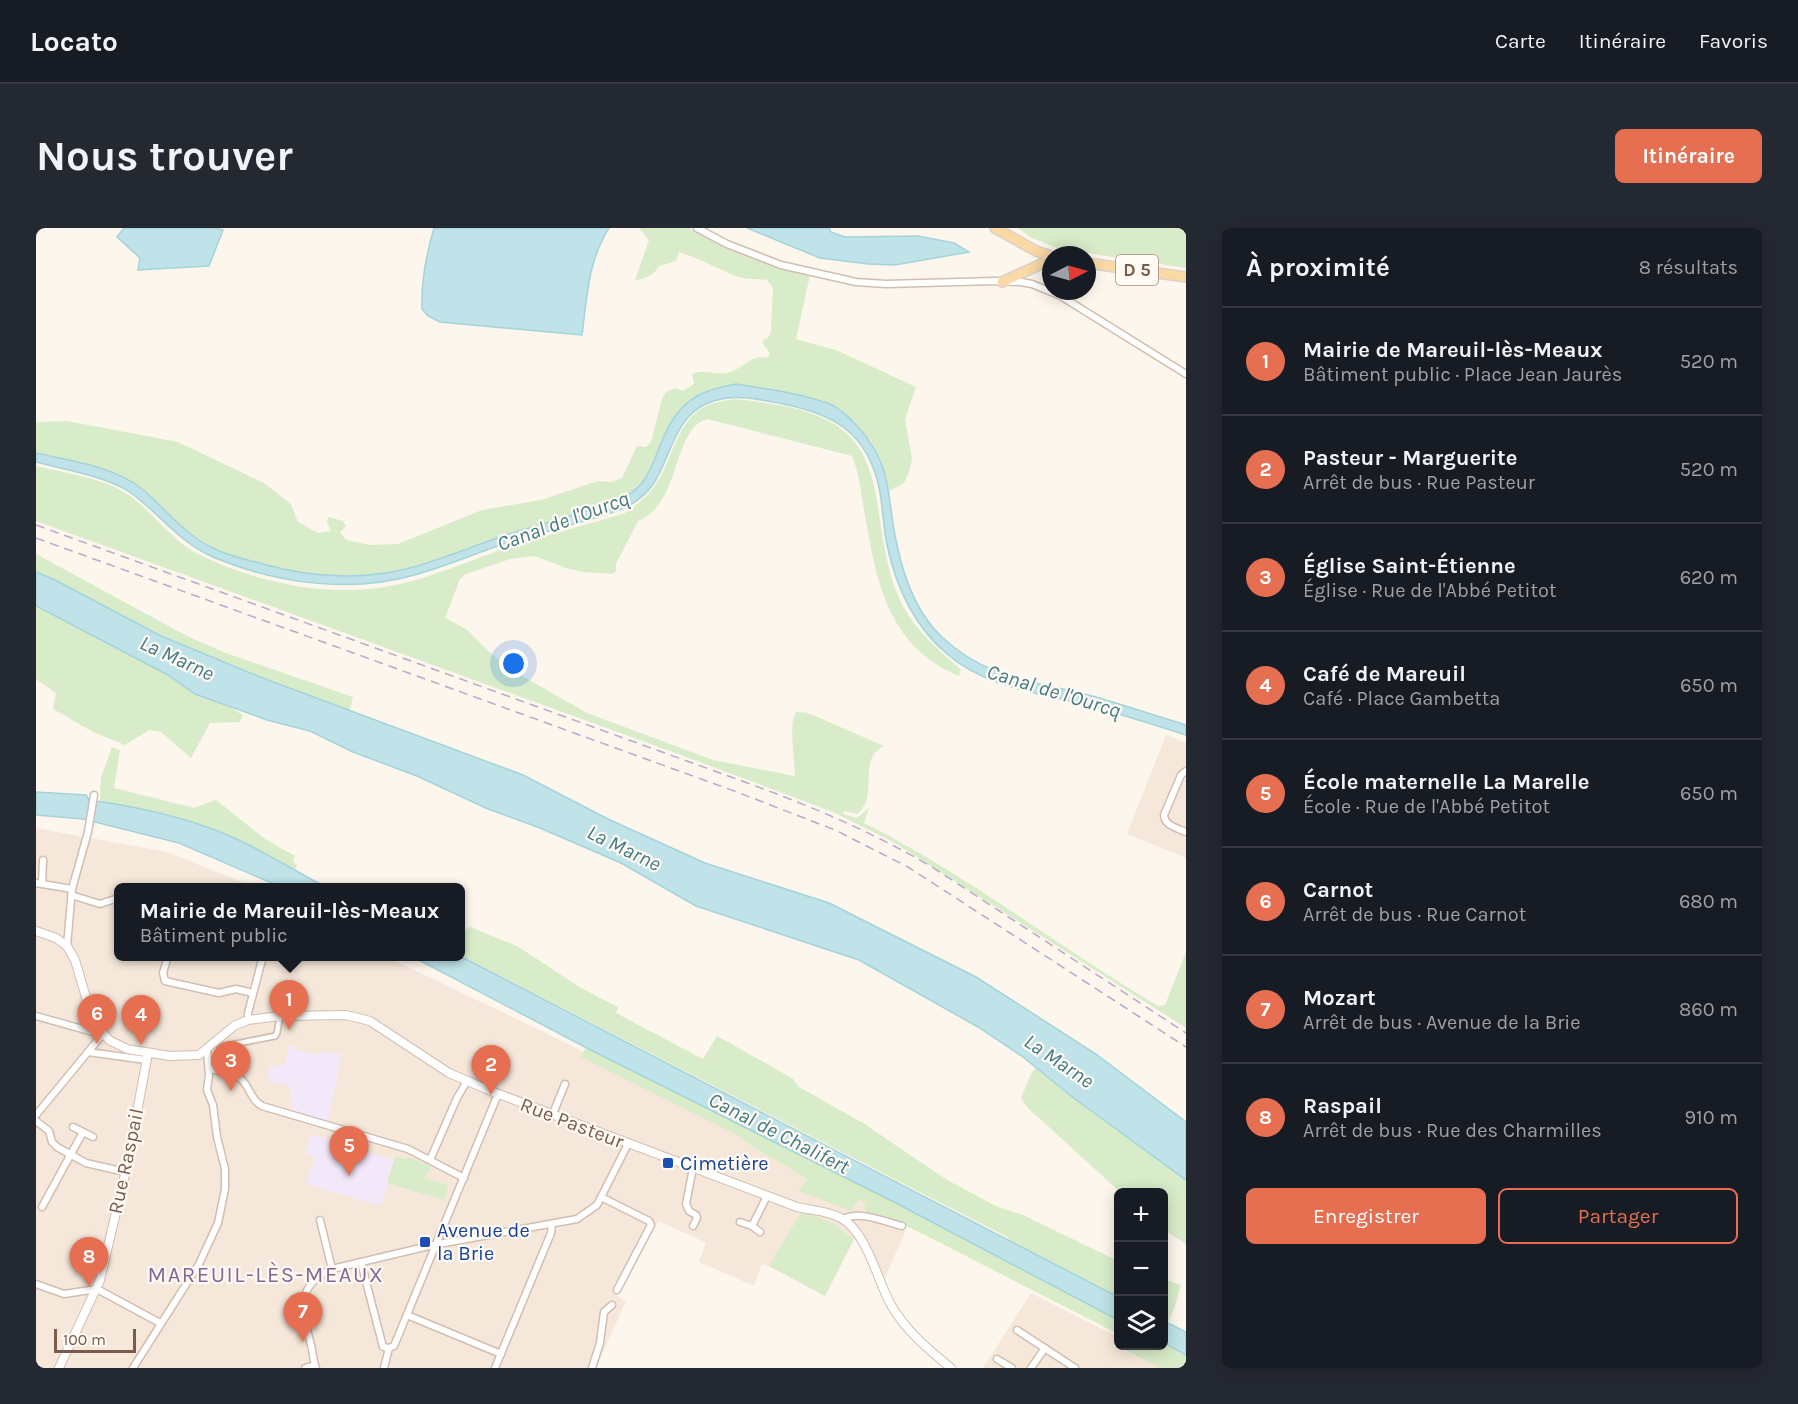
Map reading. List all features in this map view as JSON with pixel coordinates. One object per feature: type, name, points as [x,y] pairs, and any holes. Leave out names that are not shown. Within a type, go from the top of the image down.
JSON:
[{"type":"main road","points":[[995,228],[1042,253]]},
{"type":"main road","points":[[1002,282],[1042,263]]},
{"type":"main road","name":"D 5","points":[[1096,266],[1186,277]]},
{"type":"street","points":[[697,228],[727,244],[781,265],[850,281],[886,284],[1002,282],[1032,284],[1059,295],[1186,374]]},
{"type":"street","points":[[1186,771],[1180,775],[1164,815],[1164,820],[1168,824],[1186,831]]},
{"type":"street","points":[[67,946],[71,892],[89,828],[94,795]]},
{"type":"street","points":[[43,860],[39,883],[71,892],[100,904],[114,899]]},
{"type":"street","points":[[36,931],[56,938],[67,946],[75,960],[88,1011],[102,1034]]},
{"type":"street","points":[[167,961],[163,973],[165,981],[219,993],[236,989],[253,993]]},
{"type":"street","points":[[88,1052],[193,1056],[207,1050],[234,1026],[248,1020],[262,961]]},
{"type":"street","name":"Rue Pasteur","points":[[248,1020],[333,1013],[370,1021],[449,1073],[498,1094],[797,1207],[836,1215],[844,1219]]},
{"type":"street","points":[[36,1016],[102,1034],[116,1044],[147,1056]]},
{"type":"street","points":[[220,1047],[275,1036],[280,1016]]},
{"type":"street","points":[[37,1110],[102,1034]]},
{"type":"street","points":[[133,1368],[207,1248],[218,1223],[225,1189],[225,1169],[217,1137],[216,1118],[207,1090],[209,1069],[207,1050]]},
{"type":"street","name":"Rue Raspail","points":[[59,1368],[97,1289],[125,1172],[147,1056]]},
{"type":"street","points":[[209,1069],[237,1076],[256,1103],[262,1106],[396,1145],[464,1179]]},
{"type":"street","points":[[430,1160],[457,1098],[467,1081]]},
{"type":"street","points":[[552,1116],[565,1084]]},
{"type":"street","points":[[361,1262],[383,1347],[389,1348],[394,1346],[498,1094]]},
{"type":"street","points":[[36,1121],[49,1131],[52,1142],[57,1147],[86,1162],[125,1172]]},
{"type":"street","points":[[73,1127],[93,1137]]},
{"type":"street","points":[[42,1207],[83,1132]]},
{"type":"street","points":[[305,1368],[316,1367],[306,1331],[302,1302],[314,1280],[332,1269],[437,1244],[577,1219],[597,1205],[628,1144]]},
{"type":"street","points":[[693,1168],[686,1204],[689,1211],[696,1215],[693,1226]]},
{"type":"street","points":[[752,1226],[767,1196]]},
{"type":"street","points":[[601,1197],[649,1221],[651,1225],[617,1290]]},
{"type":"street","points":[[902,1226],[864,1217],[849,1216],[844,1219],[860,1238],[879,1282],[907,1328],[951,1368]]},
{"type":"street","points":[[320,1220],[332,1269]]},
{"type":"street","points":[[740,1222],[760,1232]]},
{"type":"street","points":[[495,1368],[551,1233],[552,1224]]},
{"type":"street","points":[[36,1284],[64,1294],[97,1289],[160,1323]]},
{"type":"street","points":[[592,1368],[600,1343],[604,1312],[612,1305]]},
{"type":"street","points":[[407,1315],[501,1354]]},
{"type":"street","points":[[1017,1330],[1075,1368]]},
{"type":"street","points":[[384,1368],[389,1348]]},
{"type":"street","points":[[1031,1368],[1044,1348]]},
{"type":"street","points":[[997,1359],[1012,1368]]},
{"type":"shaded area","points":[[1166,735],[1186,743],[1186,858],[1127,834]]},
{"type":"shaded area","points":[[36,828],[167,852],[244,883],[114,883],[114,961],[395,961],[544,1032],[718,1120],[902,1219],[905,1232],[884,1280],[867,1241],[854,1239],[825,1296],[762,1264],[754,1286],[699,1262],[706,1243],[659,1221],[617,1296],[626,1301],[596,1368],[36,1368]]},
{"type":"shaded area","points":[[289,1046],[296,1046],[296,1050],[318,1055],[319,1051],[342,1054],[328,1121],[292,1111],[290,1086],[267,1080],[269,1067],[285,1065]]},
{"type":"shaded area","points":[[311,1134],[328,1140],[329,1137],[343,1138],[348,1142],[348,1147],[394,1160],[381,1206],[306,1184],[315,1157],[305,1154]]},
{"type":"shaded area","points":[[1031,1293],[1114,1335],[1114,1350],[1122,1350],[1160,1368],[983,1368]]},
{"type":"green space","points":[[639,228],[689,228],[747,256],[810,275],[796,339],[836,350],[916,387],[905,419],[912,459],[904,483],[889,491],[880,457],[871,441],[850,418],[831,405],[789,393],[736,384],[716,388],[699,395],[681,408],[645,479],[631,494],[615,502],[408,568],[363,576],[310,574],[279,569],[224,554],[190,534],[105,470],[36,453],[36,422],[67,421],[178,442],[264,483],[291,504],[298,522],[318,533],[331,531],[327,522],[328,517],[343,521],[346,526],[340,532],[346,540],[370,545],[398,544],[482,510],[541,500],[598,481],[611,482],[622,478],[637,446],[646,447],[651,442],[662,399],[666,392],[675,388],[683,391],[694,384],[692,374],[727,373],[757,358],[767,358],[770,353],[763,344],[763,340],[768,338],[771,332],[773,288],[767,280],[738,277],[679,252],[676,261],[659,266],[649,276],[635,280],[649,240]]},
{"type":"green space","points":[[1018,228],[1186,228],[1186,268],[1096,254],[1096,246],[1052,246],[1030,237]]},
{"type":"green space","points":[[734,399],[769,403],[805,411],[822,417],[850,437],[861,451],[871,477],[888,565],[898,596],[922,632],[961,670],[959,676],[934,663],[915,647],[900,628],[889,607],[874,560],[858,475],[852,456],[707,419],[696,426],[688,437],[662,499],[652,512],[638,521],[613,574],[583,572],[534,556],[510,559],[466,574],[460,579],[445,618],[466,629],[489,652],[512,670],[587,713],[713,760],[795,776],[792,725],[796,712],[808,713],[884,746],[871,760],[864,807],[857,814],[844,811],[843,814],[857,818],[869,808],[864,823],[977,888],[1158,1006],[1165,1005],[1186,952],[1186,1028],[893,842],[833,812],[36,521],[36,466],[118,488],[192,551],[252,576],[331,590],[383,587],[408,582],[522,543],[625,513],[642,500],[656,484],[681,431],[696,412],[706,406]]},
{"type":"green space","points":[[36,554],[189,637],[226,653],[353,697],[350,710],[229,665],[158,635],[36,572]]},
{"type":"green space","points":[[36,607],[178,677],[243,715],[240,722],[210,723],[191,758],[161,732],[149,730],[125,745],[93,732],[53,709],[56,693],[36,679]]},
{"type":"green space","points":[[112,747],[120,750],[114,788],[194,808],[216,800],[265,839],[295,856],[293,861],[297,865],[293,874],[100,802],[101,777]]},
{"type":"green space","points":[[470,927],[517,946],[581,988],[618,1007],[616,1013],[703,1059],[717,1036],[792,1078],[799,1087],[863,1123],[947,1180],[998,1207],[1023,1215],[1114,1259],[1114,1295],[1009,1238],[465,958],[465,930]]},
{"type":"green space","points":[[587,1045],[933,1220],[1114,1318],[1114,1332],[927,1236],[900,1223],[866,1212],[864,1201],[859,1200],[851,1211],[799,1191],[808,1179],[737,1135],[581,1057]]},
{"type":"green space","points":[[1036,1067],[1071,1096],[1186,1180],[1186,1244],[1168,1233],[1168,1188],[1116,1188],[1028,1108],[1021,1098]]},
{"type":"green space","points":[[395,1157],[411,1158],[431,1167],[424,1178],[448,1185],[444,1200],[387,1183]]},
{"type":"green space","points":[[802,1211],[832,1223],[854,1239],[825,1296],[769,1266]]},
{"type":"green space","points":[[1168,1280],[1181,1285],[1168,1323]]},
{"type":"green space","points":[[1168,1345],[1186,1355],[1186,1368],[1160,1368],[1124,1350],[1168,1350]]},
{"type":"water","points":[[124,228],[216,228],[223,230],[209,266],[138,270],[140,258],[117,237]]},
{"type":"water","points":[[434,228],[609,228],[593,266],[582,335],[440,322],[428,316],[422,309],[422,288],[426,258]]},
{"type":"water","points":[[747,228],[829,228],[831,232],[845,237],[918,236],[954,243],[969,252],[895,265],[868,264],[820,258]]},
{"type":"water","name":"Canal de l'Ourcq","points":[[736,384],[795,394],[830,404],[845,414],[870,441],[878,455],[887,483],[900,557],[912,594],[933,628],[959,652],[977,663],[1015,678],[1096,697],[1186,725],[1186,735],[1108,711],[1011,687],[978,674],[947,654],[925,631],[901,591],[887,545],[879,487],[874,468],[866,453],[846,429],[833,420],[801,408],[746,398],[727,398],[708,403],[688,417],[675,438],[654,483],[642,497],[627,507],[583,522],[509,542],[418,574],[367,584],[341,585],[288,580],[237,566],[213,557],[190,544],[122,487],[85,474],[36,462],[36,453],[92,465],[119,475],[142,489],[192,535],[230,555],[298,572],[334,576],[370,575],[406,569],[627,496],[638,488],[645,478],[665,433],[683,407],[702,394],[716,388]]},
{"type":"water","name":"La Marne","points":[[36,572],[159,635],[260,677],[523,775],[608,819],[705,863],[829,903],[976,977],[1096,1054],[1186,1122],[1186,1180],[1071,1096],[1023,1057],[978,1027],[859,960],[696,906],[621,863],[540,828],[488,809],[417,776],[353,752],[310,731],[267,720],[195,694],[168,675],[36,606]]},
{"type":"water","points":[[36,792],[86,795],[89,800],[150,811],[231,836],[319,883],[272,883],[179,843],[83,819],[36,815]]},
{"type":"water","name":"Canal de Chalifert","points":[[465,959],[1114,1295],[1114,1318],[894,1202],[585,1047],[421,961],[465,961]]},
{"type":"water","points":[[1168,1323],[1186,1332],[1186,1355],[1168,1345]]},
{"type":"railway","points":[[36,525],[742,781],[839,820],[932,867],[1186,1033]]},
{"type":"railway","points":[[36,538],[737,792],[835,830],[908,867],[1186,1047]]},
{"type":"place","name":"Mairie de Mareuil-lès-Meaux","points":[[289,1030]]},
{"type":"place","name":"Carnot","points":[[97,1044]]},
{"type":"place","name":"Café de Mareuil","points":[[141,1045]]},
{"type":"place","name":"Église Saint-Étienne","points":[[231,1091]]},
{"type":"place","name":"Pasteur - Marguerite","points":[[491,1095]]},
{"type":"place","name":"Cimetière","points":[[668,1163]]},
{"type":"place","name":"École maternelle La Marelle","points":[[349,1176]]},
{"type":"place","name":"Avenue de la Brie","points":[[425,1242]]},
{"type":"place","name":"Raspail","points":[[89,1287]]},
{"type":"place","name":"Mozart","points":[[303,1342]]},
{"type":"district","name":"MAREUIL-LÈS-MEAUX","points":[[266,1275]]}]
